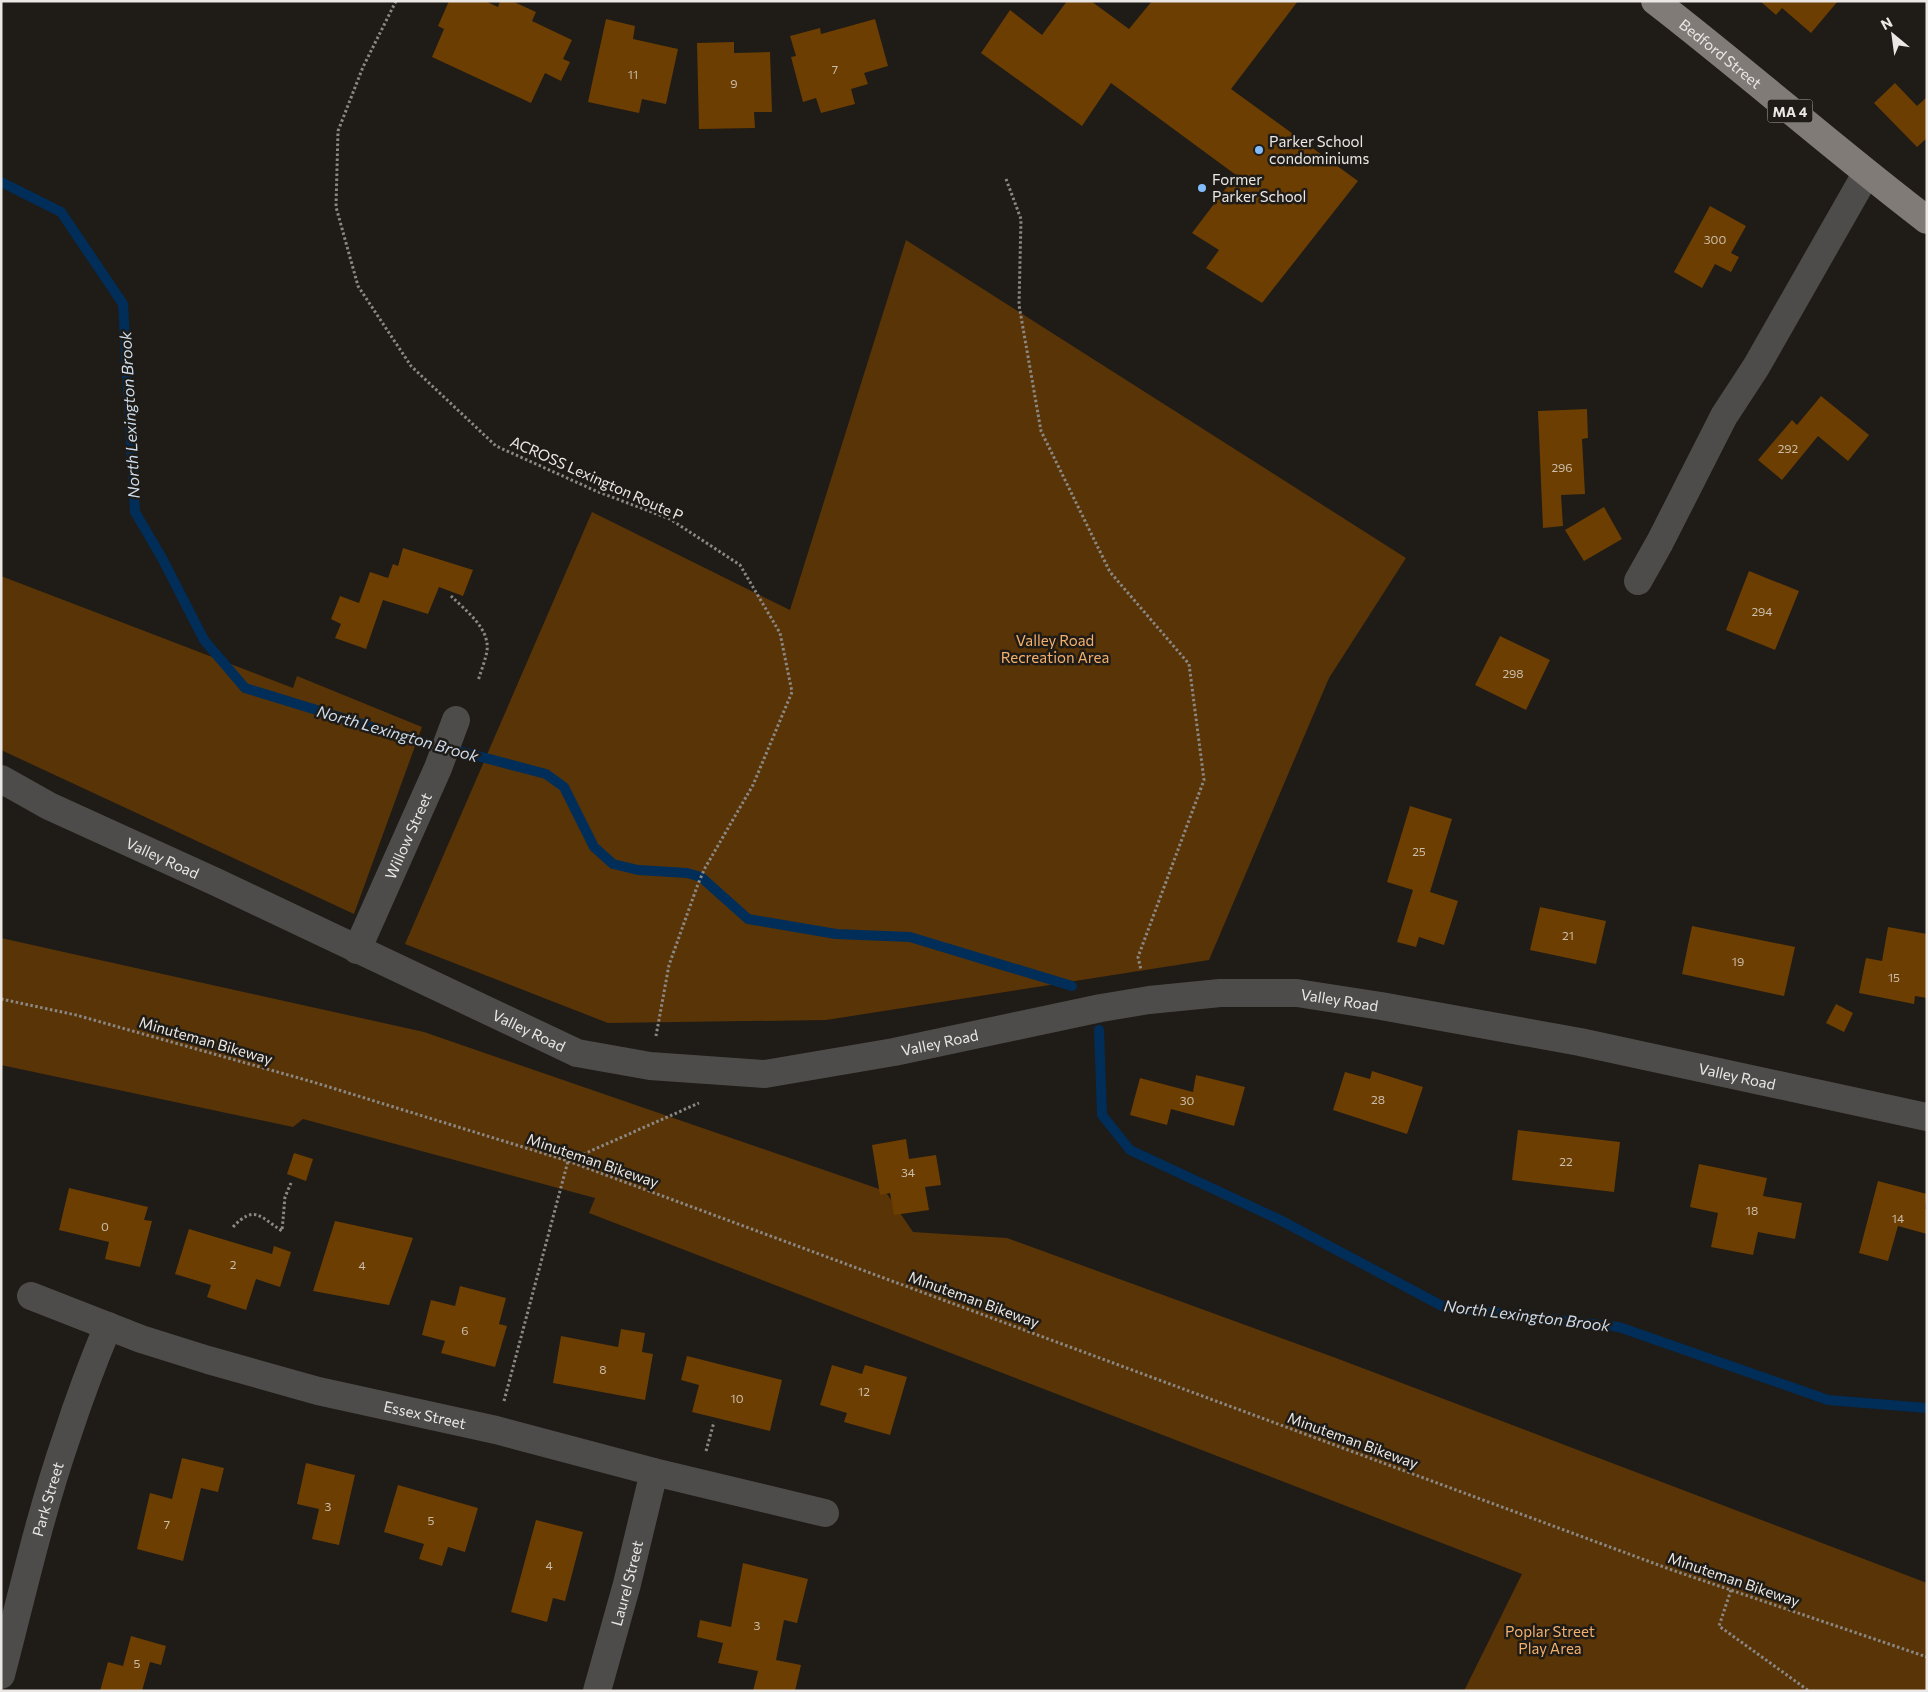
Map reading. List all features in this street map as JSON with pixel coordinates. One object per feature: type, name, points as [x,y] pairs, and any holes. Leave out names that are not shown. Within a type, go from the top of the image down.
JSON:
[{"type":"main road","name":"Bedford Street","points":[[1655,1],[1703,38],[1866,174],[1927,220]]},
{"type":"street","points":[[1638,581],[1724,416],[1756,367],[1866,174]]},
{"type":"street","name":"Willow Street","points":[[357,950],[438,768],[456,720]]},
{"type":"street","name":"Valley Road","points":[[1,779],[49,806],[216,882],[577,1053],[650,1066],[765,1074],[894,1052],[1149,1000],[1220,993],[1297,993],[1360,1002],[1580,1042],[1927,1117]]},
{"type":"street","name":"Essex Street","points":[[31,1296],[108,1326],[208,1360],[318,1391],[496,1430],[654,1472],[825,1513]]},
{"type":"street","name":"Park Street","points":[[1,1675],[33,1549],[57,1467],[81,1394],[108,1326]]},
{"type":"street","name":"Laurel Street","points":[[597,1691],[627,1584],[654,1472]]},
{"type":"path","name":"ACROSS Lexington Route P","points":[[396,1],[363,67],[338,131],[336,207],[358,286],[411,366],[496,446],[596,491],[670,519],[740,565],[780,633],[792,692],[753,785],[705,868],[698,884],[669,965],[650,1066]]},
{"type":"path","points":[[1006,179],[1021,219],[1019,305],[1040,431],[1110,572],[1189,664],[1204,780],[1138,957],[1149,1000]]},
{"type":"path","points":[[451,596],[475,620],[485,636],[487,650],[478,681]]},
{"type":"path","name":"Minuteman Bikeway","points":[[1,999],[76,1015],[294,1077],[568,1161],[1672,1570],[1927,1657]]},
{"type":"path","points":[[496,1430],[568,1161],[702,1102]]},
{"type":"path","points":[[233,1227],[249,1214],[261,1215],[282,1230],[285,1197],[291,1183]]},
{"type":"path","points":[[1731,1590],[1719,1626],[1809,1691]]},
{"type":"green space","name":"Valley Road Recreation Area","points":[[906,240],[1406,558],[1329,678],[1209,960],[826,1020],[608,1023],[405,944],[592,512],[790,610]]},
{"type":"green space","points":[[1,576],[293,688],[297,676],[422,727],[354,914],[1,750]]},
{"type":"green space","name":"Poplar Street Play Area","points":[[1,938],[424,1032],[885,1191],[913,1232],[1007,1238],[1336,1358],[1927,1583],[1927,1691],[1464,1691],[1522,1574],[589,1213],[595,1198],[303,1119],[293,1127],[1,1065]]},
{"type":"building","points":[[449,1],[485,1],[498,7],[500,1],[512,1],[536,12],[532,21],[572,40],[563,59],[570,62],[561,81],[545,73],[531,103],[432,57],[444,29],[438,26]]},
{"type":"building","name":"Parker School condominiums","points":[[1067,1],[1091,1],[1129,29],[1152,1],[1298,1],[1231,89],[1358,181],[1262,303],[1206,268],[1219,250],[1192,233],[1236,175],[1111,83],[1082,126],[981,53],[1010,10],[1042,35]]},
{"type":"building","points":[[1760,1],[1838,1],[1811,33],[1782,8],[1776,15]]},
{"type":"building","points":[[606,19],[635,26],[633,39],[678,49],[666,104],[642,99],[639,113],[588,102]]},
{"type":"building","points":[[875,19],[888,66],[864,73],[868,84],[851,89],[855,104],[821,113],[816,98],[803,102],[791,57],[796,56],[790,36],[820,28],[821,34]]},
{"type":"building","points":[[734,42],[734,53],[770,52],[772,112],[754,112],[755,128],[699,129],[697,43]]},
{"type":"building","points":[[1895,83],[1917,106],[1927,97],[1927,138],[1917,147],[1874,103]]},
{"type":"building","points":[[1710,206],[1746,226],[1731,253],[1739,257],[1731,272],[1715,264],[1702,288],[1674,272]]},
{"type":"building","points":[[1821,396],[1869,435],[1848,461],[1818,436],[1782,480],[1758,460],[1792,420],[1797,425]]},
{"type":"building","points":[[1587,409],[1588,438],[1582,439],[1585,494],[1561,495],[1563,526],[1543,528],[1538,411]]},
{"type":"building","points":[[1604,507],[1622,539],[1584,561],[1565,530]]},
{"type":"building","points":[[403,548],[473,570],[463,596],[439,587],[428,614],[383,600],[366,649],[335,638],[341,624],[331,619],[340,596],[359,603],[370,572],[388,578],[393,564],[398,566]]},
{"type":"building","points":[[1749,571],[1799,591],[1775,650],[1726,630]]},
{"type":"building","points":[[1500,636],[1550,660],[1526,710],[1475,685]]},
{"type":"building","points":[[1410,806],[1452,819],[1430,892],[1458,901],[1444,945],[1419,937],[1416,947],[1397,942],[1413,890],[1387,882]]},
{"type":"building","points":[[1540,907],[1606,921],[1596,964],[1530,950]]},
{"type":"building","points":[[1692,926],[1795,947],[1784,996],[1682,974]]},
{"type":"building","points":[[1888,927],[1927,934],[1927,998],[1915,996],[1914,1004],[1859,993],[1866,958],[1882,961]]},
{"type":"building","points":[[1836,1004],[1853,1013],[1844,1032],[1826,1023]]},
{"type":"building","points":[[1372,1071],[1423,1087],[1407,1134],[1333,1110],[1345,1072],[1370,1079]]},
{"type":"building","points":[[1196,1075],[1245,1087],[1234,1126],[1171,1109],[1167,1125],[1130,1115],[1140,1078],[1193,1092]]},
{"type":"building","points":[[1518,1130],[1620,1142],[1614,1192],[1512,1180]]},
{"type":"building","points":[[906,1139],[909,1159],[936,1155],[941,1185],[925,1187],[929,1210],[894,1215],[890,1193],[880,1195],[872,1145]]},
{"type":"building","points":[[294,1153],[313,1159],[306,1181],[287,1174]]},
{"type":"building","points":[[1699,1164],[1767,1178],[1763,1196],[1802,1203],[1795,1239],[1758,1232],[1753,1255],[1711,1247],[1718,1213],[1690,1207]]},
{"type":"building","points":[[1878,1181],[1927,1194],[1925,1209],[1927,1209],[1927,1234],[1898,1226],[1888,1261],[1859,1253]]},
{"type":"building","points":[[69,1188],[148,1207],[144,1220],[152,1221],[140,1267],[105,1259],[109,1242],[59,1230]]},
{"type":"building","points":[[335,1221],[413,1238],[389,1305],[313,1291]]},
{"type":"building","points":[[189,1229],[272,1254],[274,1246],[291,1252],[280,1287],[256,1279],[246,1310],[207,1297],[211,1285],[175,1274]]},
{"type":"building","points":[[460,1286],[506,1298],[499,1324],[507,1326],[495,1367],[441,1353],[445,1341],[422,1335],[431,1300],[455,1306]]},
{"type":"building","points":[[621,1329],[645,1333],[642,1352],[653,1354],[645,1400],[553,1383],[561,1336],[618,1347]]},
{"type":"building","points":[[687,1356],[782,1380],[770,1431],[692,1412],[699,1385],[681,1380]]},
{"type":"building","points":[[832,1365],[862,1374],[865,1365],[907,1377],[890,1435],[844,1422],[847,1413],[820,1405]]},
{"type":"building","points":[[182,1458],[224,1468],[218,1492],[201,1488],[183,1561],[137,1549],[150,1493],[172,1499]]},
{"type":"building","points":[[306,1463],[355,1475],[339,1545],[312,1539],[319,1509],[297,1504]]},
{"type":"building","points":[[398,1485],[478,1508],[465,1552],[448,1547],[442,1566],[419,1559],[424,1544],[384,1532]]},
{"type":"building","points":[[536,1520],[583,1532],[565,1601],[553,1598],[547,1622],[511,1612]]},
{"type":"building","points":[[743,1563],[808,1579],[797,1623],[784,1620],[776,1660],[801,1665],[795,1691],[753,1691],[758,1671],[718,1663],[723,1643],[697,1637],[700,1620],[731,1627]]},
{"type":"building","points":[[131,1636],[166,1646],[161,1665],[150,1662],[142,1691],[100,1691],[108,1662],[123,1666]]},
{"type":"waterway","name":"North Lexington Brook","points":[[1,182],[61,212],[123,304],[135,512],[162,558],[204,640],[245,688],[398,735],[546,774],[564,787],[594,847],[613,864],[638,870],[687,873],[701,877],[748,919],[836,934],[910,937],[1072,986]]},
{"type":"waterway","name":"North Lexington Brook","points":[[1099,1030],[1102,1115],[1130,1150],[1280,1220],[1444,1307],[1619,1327],[1828,1400],[1927,1408]]},
{"type":"place","name":"Parker School condominiums","points":[[1259,150]]},
{"type":"place","name":"Former Parker School","points":[[1202,188]]}]
